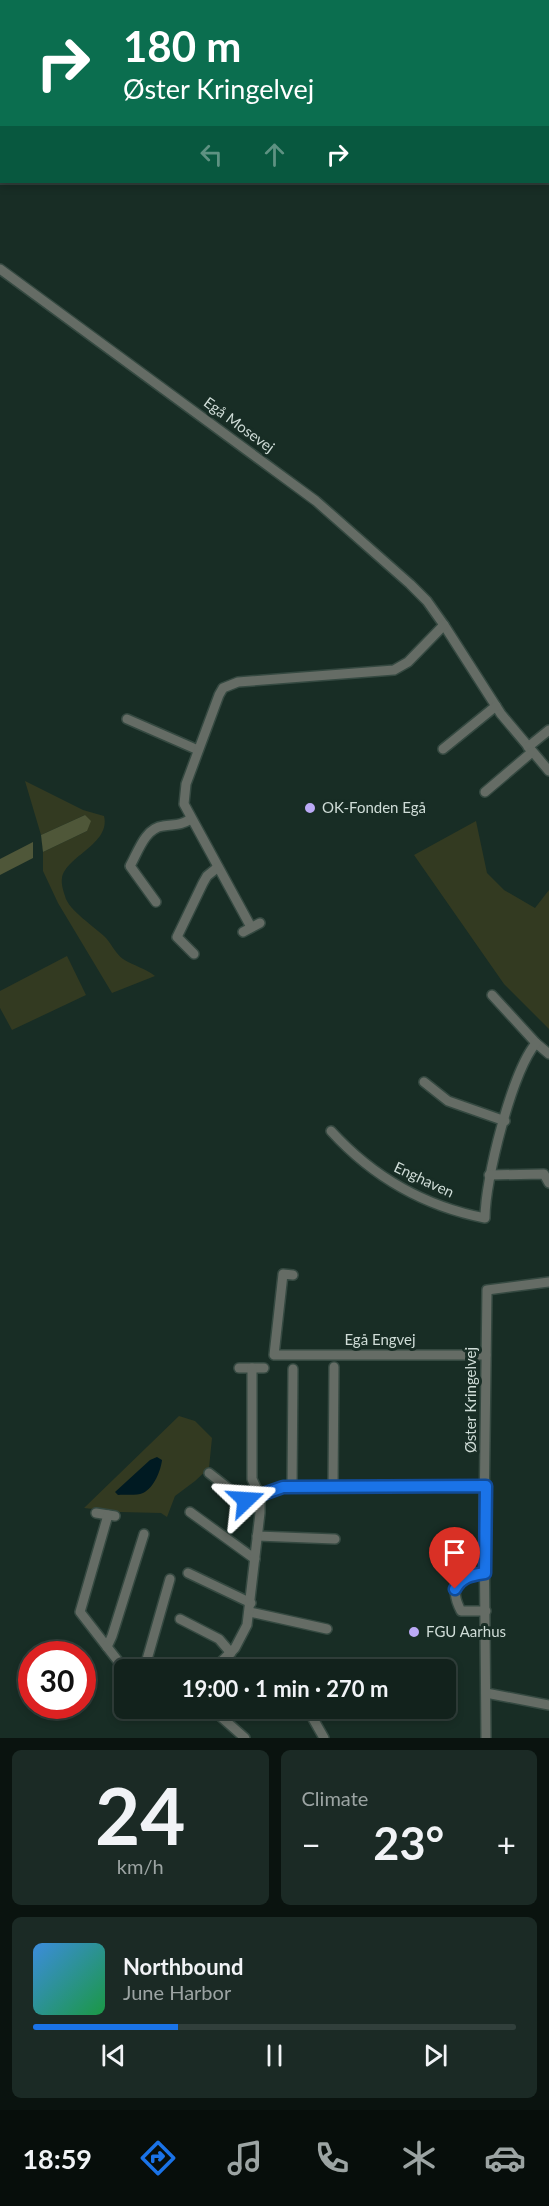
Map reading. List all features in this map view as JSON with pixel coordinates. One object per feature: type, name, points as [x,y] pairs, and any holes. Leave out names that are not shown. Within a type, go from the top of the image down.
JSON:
[{"type":"street","name":"Egå Mosevej","points":[[0,269],[316,501],[410,584],[427,601],[444,625],[496,706],[549,771]]},
{"type":"street","points":[[251,927],[184,804],[183,793],[214,705],[223,688],[238,682],[394,670],[408,662],[444,625]]},
{"type":"street","points":[[443,749],[496,706]]},
{"type":"street","points":[[127,719],[198,750]]},
{"type":"street","points":[[485,792],[549,730]]},
{"type":"street","points":[[156,902],[130,866],[153,829],[161,826],[180,826],[191,819]]},
{"type":"street","points":[[194,954],[177,937],[207,876],[218,867]]},
{"type":"street","points":[[492,995],[549,1054]]},
{"type":"street","points":[[536,1043],[528,1054],[489,1175],[543,1174],[549,1183]]},
{"type":"street","points":[[424,1082],[448,1101],[505,1121]]},
{"type":"street","name":"Enghaven","points":[[331,1131],[361,1162],[382,1178],[408,1193],[465,1214],[485,1218],[489,1175]]},
{"type":"street","name":"Egå Engvej","points":[[293,1275],[283,1274],[274,1355],[486,1355]]},
{"type":"street","name":"Øster Kringelvej","points":[[486,1738],[487,1290],[549,1282]]},
{"type":"street","name":"Egå Engvej","points":[[333,1486],[334,1367]]},
{"type":"street","points":[[239,1368],[264,1368]]},
{"type":"street","points":[[225,1659],[242,1637],[250,1608],[260,1513],[260,1496],[252,1479],[252,1368]]},
{"type":"street","points":[[292,1487],[293,1369]]},
{"type":"street","points":[[209,1473],[242,1499],[260,1496],[274,1489],[292,1487],[486,1486]]},
{"type":"street","points":[[190,1512],[255,1558]]},
{"type":"street","points":[[96,1513],[112,1516],[80,1612],[116,1659]]},
{"type":"street","points":[[107,1647],[144,1534]]},
{"type":"street","points":[[257,1536],[335,1539]]},
{"type":"street","points":[[188,1573],[250,1608],[327,1629]]},
{"type":"street","points":[[485,1573],[467,1576],[459,1582],[454,1598],[460,1611],[486,1611]]},
{"type":"street","points":[[147,1659],[170,1579]]},
{"type":"street","points":[[180,1619],[219,1639],[231,1653]]},
{"type":"street","points":[[486,1694],[549,1705]]},
{"type":"street","points":[[223,1719],[245,1738]]},
{"type":"street","points":[[313,1719],[324,1738]]},
{"type":"green space","points":[[25,781],[83,810],[104,816],[101,834],[65,870],[62,880],[64,894],[71,907],[106,938],[121,957],[155,976],[112,993],[58,903],[43,871],[43,852],[87,831],[85,815],[41,835]]},
{"type":"green space","points":[[85,815],[91,821],[87,831],[43,852],[41,835]]},
{"type":"green space","points":[[476,821],[487,873],[504,890],[535,908],[549,890],[549,1029],[504,984],[414,855]]},
{"type":"green space","points":[[33,842],[33,858],[0,875],[0,859]]},
{"type":"green space","points":[[67,956],[86,995],[12,1030],[0,1008],[0,991]]},
{"type":"green space","points":[[179,1416],[195,1421],[212,1438],[209,1468],[175,1496],[167,1517],[161,1513],[84,1508]]},
{"type":"water","points":[[157,1457],[162,1460],[160,1469],[154,1483],[147,1491],[134,1495],[118,1495],[115,1492],[150,1460]]},
{"type":"place","name":"OK-Fonden Egå","points":[[310,808]]},
{"type":"place","name":"FGU Aarhus","points":[[414,1632]]},
{"type":"route","points":[[246,1500],[283,1487],[486,1486],[485,1573],[467,1576],[459,1582],[455,1589]]}]
